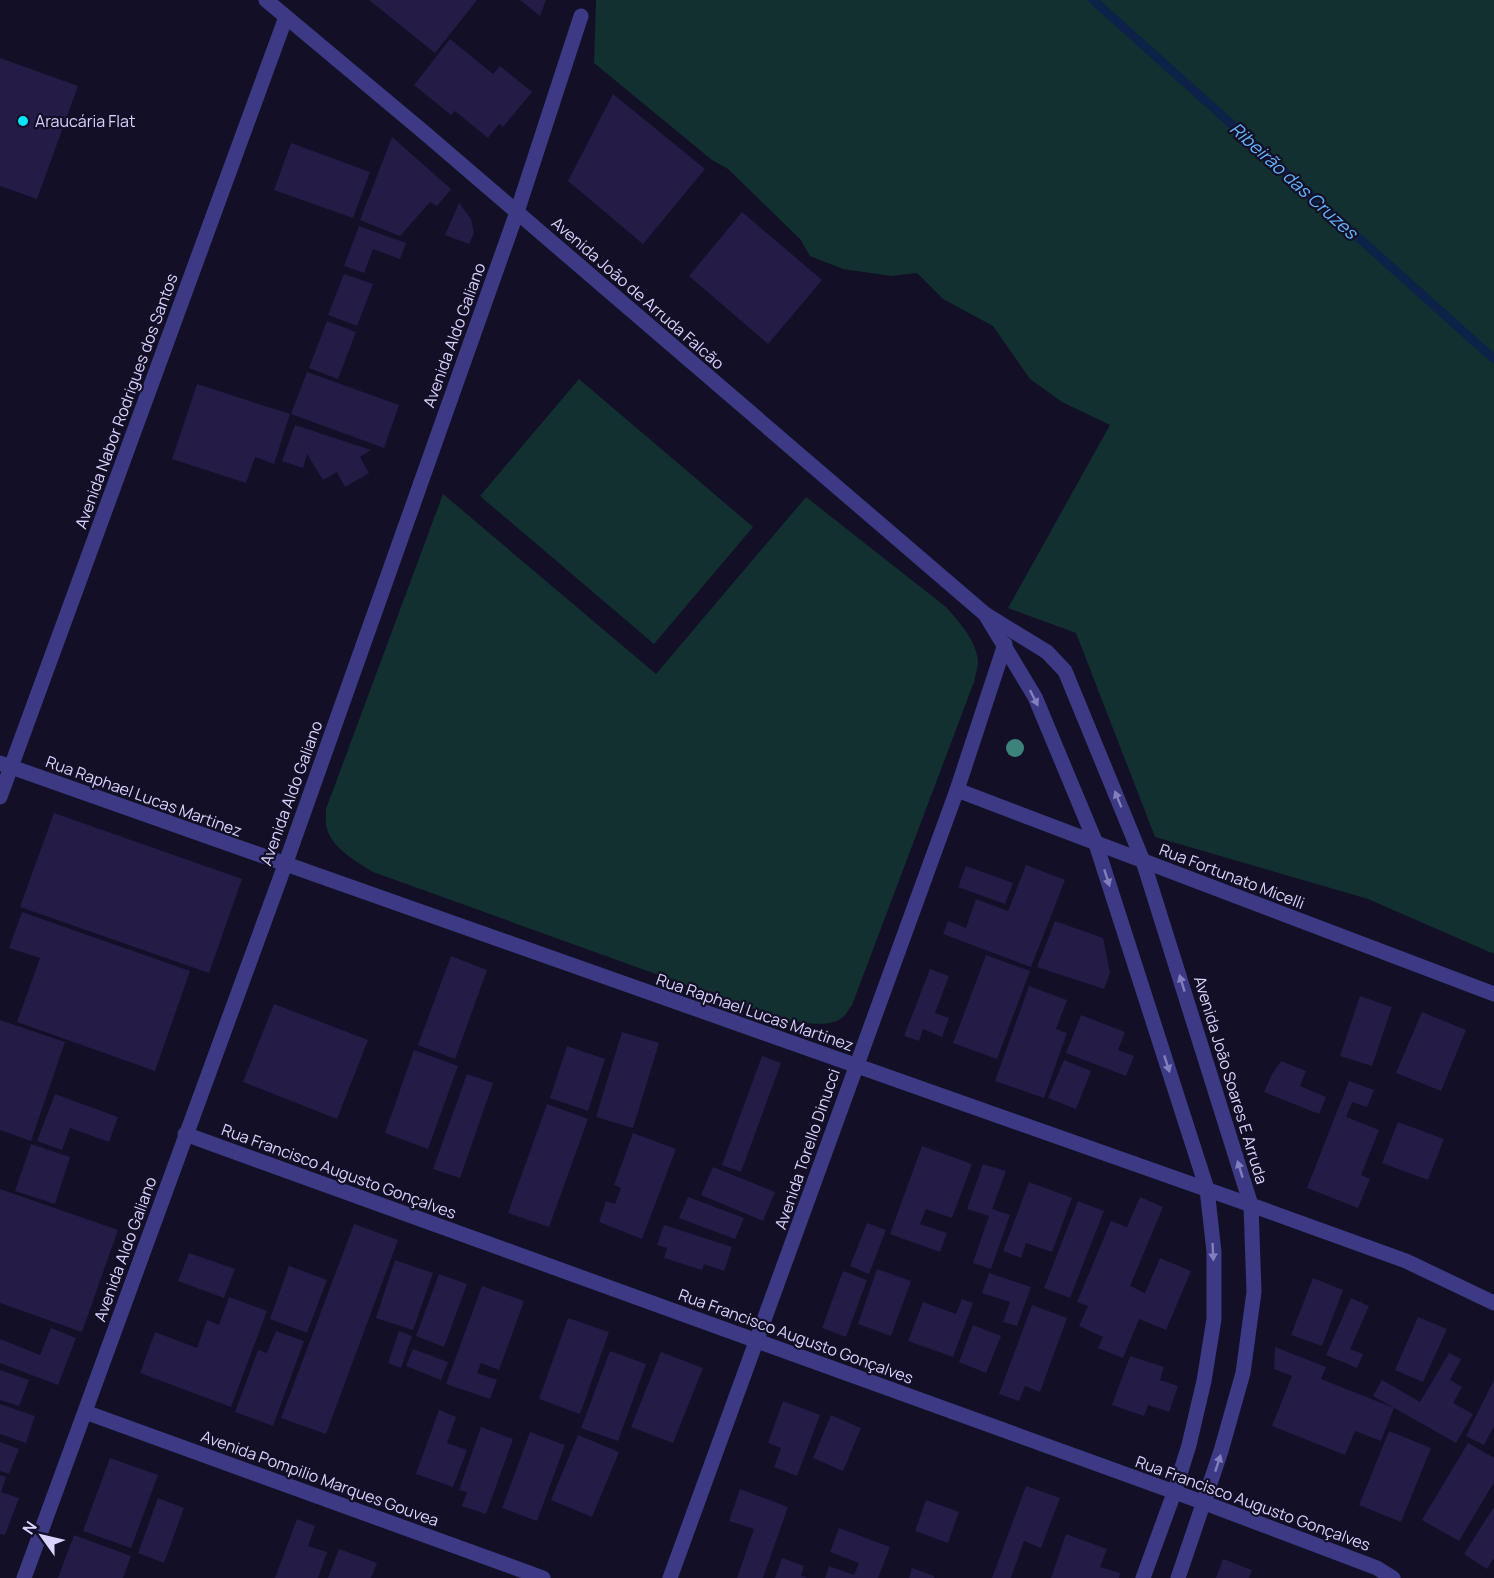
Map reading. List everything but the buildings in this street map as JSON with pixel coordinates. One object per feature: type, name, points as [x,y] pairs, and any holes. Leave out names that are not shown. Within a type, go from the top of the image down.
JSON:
[{"type":"street","name":"Avenida João de Arruda Falcão","points":[[266,0],[517,212],[984,614]]},
{"type":"street","name":"Avenida Aldo Galiano","points":[[24,1578],[285,865],[517,212],[581,16]]},
{"type":"street","name":"Avenida Nabor Rodrigues dos Santos","points":[[0,797],[5,765],[286,17]]},
{"type":"street","name":"Avenida João Soares E Arruda","points":[[984,614],[1047,652],[1065,671],[1143,861],[1251,1205],[1254,1292],[1243,1373],[1205,1503],[1178,1578]]},
{"type":"street","points":[[984,614],[1035,697],[1095,841],[1207,1189],[1214,1252],[1214,1319],[1204,1381],[1189,1445],[1143,1578]]},
{"type":"street","name":"Avenida Torello Dinucci","points":[[670,1578],[957,790],[1010,629]]},
{"type":"street","name":"Rua Raphael Lucas Martinez","points":[[5,765],[1207,1189],[1406,1261],[1494,1303]]},
{"type":"street","name":"Rua Fortunato Micelli","points":[[957,790],[1494,994]]},
{"type":"street","name":"Rua Francisco Augusto Gonçalves","points":[[185,1134],[1205,1503],[1377,1568],[1393,1578]]},
{"type":"street","name":"Avenida Pompilio Marques Gouvea","points":[[85,1412],[543,1578]]},
{"type":"green space","points":[[596,0],[1494,0],[1494,954],[1368,899],[1155,837],[1076,633],[1008,608],[1110,425],[1062,402],[1030,379],[993,326],[943,299],[917,273],[891,276],[843,269],[810,256],[800,239],[728,169],[712,160],[594,63]]},
{"type":"green space","points":[[579,379],[753,527],[654,644],[480,496]]},
{"type":"green space","points":[[443,494],[656,674],[806,497],[946,607],[962,625],[977,654],[978,664],[974,682],[852,1005],[843,1017],[837,1021],[822,1024],[781,1019],[373,872],[334,843],[326,827],[326,809]]},
{"type":"waterway","name":"Ribeirão das Cruzes","points":[[1093,0],[1494,359]]},
{"type":"place","name":"Araucária Flat","points":[[23,121]]}]
